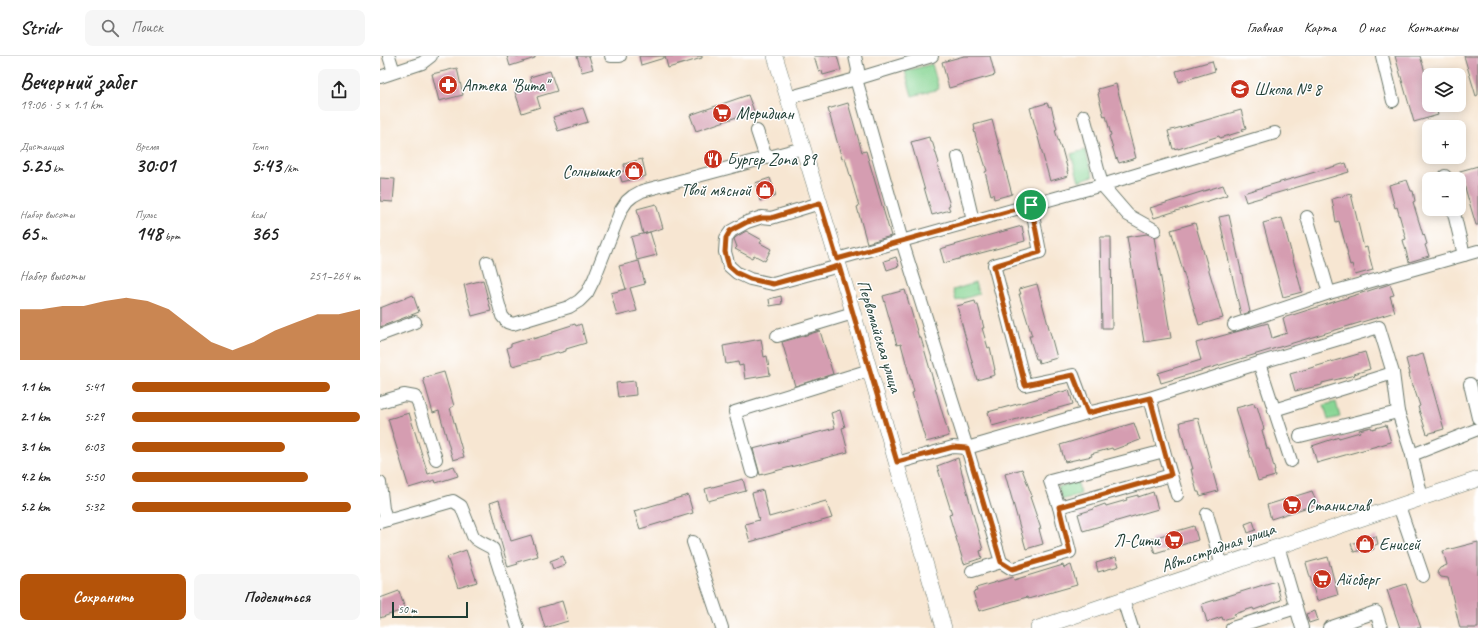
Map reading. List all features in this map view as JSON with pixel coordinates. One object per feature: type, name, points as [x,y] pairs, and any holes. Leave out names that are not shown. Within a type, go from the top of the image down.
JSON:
[{"type":"main road","name":"Первомайская улица","points":[[774,56],[838,262],[944,628]]},
{"type":"main road","name":"Автострадная улица","points":[[1038,628],[1478,479]]},
{"type":"street","points":[[389,56],[394,72]]},
{"type":"street","points":[[380,77],[422,63],[431,56]]},
{"type":"street","points":[[611,56],[620,56]]},
{"type":"street","points":[[854,56],[858,70],[856,79],[902,242],[967,448],[1001,562],[1012,569],[1070,552],[1059,507],[1050,481],[1164,451]]},
{"type":"street","points":[[787,98],[932,56]]},
{"type":"street","points":[[1382,56],[1394,101]]},
{"type":"street","points":[[1084,116],[1102,186],[1128,214],[1155,230]]},
{"type":"street","points":[[757,132],[766,158]]},
{"type":"street","points":[[820,203],[771,218],[762,218],[747,222],[730,231],[726,238],[725,252],[729,266],[737,273],[750,279],[773,284],[902,242],[972,221],[1102,186],[1275,133]]},
{"type":"street","points":[[487,262],[502,316],[507,322],[513,324],[569,307],[580,300],[587,293],[621,210],[633,196],[672,183],[803,148]]},
{"type":"street","points":[[958,157],[972,221]]},
{"type":"street","points":[[1031,205],[1040,252],[994,266],[1025,385],[1073,375],[1088,413]]},
{"type":"street","points":[[1455,216],[1464,255]]},
{"type":"street","points":[[1307,217],[1329,292]]},
{"type":"street","points":[[1234,325],[1329,292],[1478,252]]},
{"type":"street","points":[[777,336],[853,313]]},
{"type":"street","points":[[380,335],[415,322]]},
{"type":"street","points":[[897,462],[953,447],[967,448],[1088,413],[1150,398],[1379,327],[1393,373],[1398,412],[1412,455],[1422,498]]},
{"type":"street","points":[[1259,363],[1291,461]]},
{"type":"street","points":[[752,472],[735,412],[870,370]]},
{"type":"street","points":[[1274,410],[1393,373]]},
{"type":"street","points":[[1470,384],[1478,418]]},
{"type":"street","points":[[380,402],[404,395],[410,395],[415,398],[418,402],[436,459]]},
{"type":"street","points":[[1150,398],[1177,495]]},
{"type":"street","points":[[1300,436],[1398,412]]},
{"type":"street","points":[[1412,455],[1478,429]]},
{"type":"street","points":[[1059,507],[1171,475]]},
{"type":"street","points":[[380,482],[383,521],[453,501],[461,506],[473,536],[476,540],[493,549],[518,628]]},
{"type":"street","points":[[1399,506],[1423,576]]},
{"type":"street","points":[[1207,514],[1222,566]]},
{"type":"street","points":[[693,542],[722,628]]},
{"type":"street","points":[[1278,546],[1302,628]]},
{"type":"street","points":[[972,571],[1001,562]]},
{"type":"street","points":[[1123,600],[1132,628]]},
{"type":"street","points":[[1232,628],[1296,608]]},
{"type":"street","points":[[1329,628],[1376,612],[1381,628]]},
{"type":"green space","points":[[932,64],[939,89],[912,96],[905,71]]},
{"type":"green space","points":[[1085,150],[1093,176],[1079,181],[1071,154]]},
{"type":"green space","points":[[975,283],[979,294],[956,301],[953,290]]},
{"type":"green space","points":[[1336,402],[1340,417],[1328,420],[1324,405]]},
{"type":"green space","points":[[1077,481],[1081,494],[1062,500],[1058,487]]},
{"type":"building","points":[[507,56],[535,56],[535,58],[510,66]]},
{"type":"building","points":[[577,56],[589,56],[593,69],[582,72]]},
{"type":"building","points":[[639,56],[664,56],[664,58],[641,65]]},
{"type":"building","points":[[665,56],[702,56],[702,58],[668,68]]},
{"type":"building","points":[[814,56],[837,56],[841,70],[823,75],[822,71],[819,72]]},
{"type":"building","points":[[964,56],[990,56],[995,75],[949,88],[942,62]]},
{"type":"building","points":[[1395,56],[1420,56],[1424,68],[1422,68],[1422,112],[1437,112],[1438,115],[1414,122]]},
{"type":"building","points":[[1464,56],[1478,56],[1478,95],[1476,96]]},
{"type":"building","points":[[1212,61],[1215,71],[1179,82],[1176,71]]},
{"type":"building","name":"Аптека \"Вита\"","points":[[457,68],[463,95],[439,101],[432,74]]},
{"type":"building","points":[[550,71],[557,91],[537,97],[540,107],[522,113],[515,92],[533,87],[530,77]]},
{"type":"building","points":[[1116,84],[1136,158],[1119,163],[1117,158],[1116,159],[1109,136],[1111,135],[1106,116],[1104,117],[1098,94],[1098,89]]},
{"type":"building","name":"Меридиан","points":[[748,95],[754,111],[696,131],[690,115]]},
{"type":"building","points":[[848,103],[862,152],[866,151],[891,236],[867,243],[857,207],[859,206],[845,158],[842,159],[828,109]]},
{"type":"building","points":[[1047,103],[1049,107],[1051,106],[1057,129],[1055,130],[1068,171],[1068,176],[1050,181],[1030,108]]},
{"type":"building","points":[[583,108],[588,122],[558,131],[553,117]]},
{"type":"building","points":[[1241,110],[1246,128],[1242,129],[1243,131],[1220,138],[1219,136],[1178,149],[1173,149],[1168,131]]},
{"type":"building","points":[[992,120],[1012,194],[994,199],[993,194],[991,195],[985,172],[987,171],[974,130],[974,125]]},
{"type":"building","points":[[929,137],[930,141],[932,141],[939,163],[937,164],[950,205],[948,206],[950,210],[932,215],[911,142]]},
{"type":"building","name":"Солнышко","points":[[642,159],[646,176],[622,182],[619,172],[625,171],[624,164]]},
{"type":"building","points":[[1346,163],[1349,172],[1246,202],[1243,193]]},
{"type":"building","points":[[1478,166],[1478,225],[1476,225],[1466,191],[1466,172],[1460,171]]},
{"type":"building","points":[[380,178],[395,179],[393,202],[380,201]]},
{"type":"building","name":"Твой мясной","points":[[770,178],[776,196],[760,201],[755,183]]},
{"type":"building","points":[[1407,180],[1411,191],[1413,191],[1415,201],[1413,202],[1427,244],[1425,245],[1429,256],[1409,262],[1403,240],[1406,239],[1389,185]]},
{"type":"building","points":[[1223,185],[1227,195],[1154,218],[1150,208]]},
{"type":"building","points":[[1351,194],[1364,248],[1367,247],[1373,270],[1355,275],[1352,264],[1350,265],[1339,221],[1336,222],[1332,199]]},
{"type":"building","points":[[656,204],[663,228],[643,234],[637,209]]},
{"type":"building","points":[[1229,215],[1250,312],[1241,315],[1219,217]]},
{"type":"building","points":[[1282,218],[1302,292],[1283,297],[1263,223]]},
{"type":"building","points":[[1195,223],[1223,318],[1199,325],[1171,230]]},
{"type":"building","points":[[1022,226],[1025,241],[944,263],[940,249]]},
{"type":"building","points":[[746,231],[762,240],[760,243],[771,249],[765,261],[754,255],[752,258],[735,249],[737,247],[734,239]]},
{"type":"building","points":[[650,232],[657,255],[637,260],[631,237]]},
{"type":"building","points":[[1147,234],[1154,237],[1171,338],[1144,342],[1127,237]]},
{"type":"building","points":[[1100,237],[1111,237],[1112,328],[1102,328]]},
{"type":"building","points":[[896,257],[899,266],[887,270],[884,261]]},
{"type":"building","points":[[639,261],[645,284],[630,288],[637,311],[617,316],[611,293],[626,289],[619,266]]},
{"type":"building","points":[[483,280],[491,311],[472,316],[464,285]]},
{"type":"building","points":[[1037,284],[1057,358],[1039,363],[1038,359],[1036,359],[1029,336],[1032,336],[1019,294],[1021,294],[1019,289]]},
{"type":"building","points":[[1390,284],[1394,295],[1390,296],[1395,312],[1161,383],[1158,373],[1201,360],[1196,343],[1268,323],[1272,338],[1287,333],[1283,318]]},
{"type":"building","points":[[905,290],[919,338],[921,338],[949,436],[926,442],[912,393],[914,392],[901,344],[897,345],[883,296]]},
{"type":"building","points":[[413,295],[419,312],[380,327],[380,308]]},
{"type":"building","points":[[781,296],[782,304],[770,306],[769,299]]},
{"type":"building","points":[[975,301],[976,305],[978,305],[984,328],[982,328],[988,348],[990,347],[995,370],[995,375],[977,380],[957,306]]},
{"type":"building","points":[[575,324],[576,326],[581,324],[586,343],[566,349],[566,351],[512,366],[507,348],[511,346],[511,344],[553,333],[553,331]]},
{"type":"building","points":[[820,331],[833,374],[795,386],[782,342]]},
{"type":"building","points":[[761,339],[764,357],[767,356],[770,375],[745,379],[743,365],[739,366],[738,362],[726,364],[723,346]]},
{"type":"building","points":[[1365,352],[1370,369],[1354,374],[1355,375],[1322,383],[1322,385],[1295,391],[1290,374]]},
{"type":"building","points":[[1423,354],[1444,429],[1427,434],[1418,407],[1420,406],[1413,385],[1412,386],[1406,359]]},
{"type":"building","points":[[444,372],[454,406],[450,408],[464,457],[453,460],[439,411],[433,413],[423,378]]},
{"type":"building","points":[[635,381],[636,395],[618,397],[616,383]]},
{"type":"building","points":[[1069,390],[1073,404],[992,426],[988,412]]},
{"type":"building","points":[[1254,403],[1255,407],[1257,406],[1264,429],[1262,430],[1267,449],[1269,449],[1275,471],[1275,476],[1258,481],[1236,408]]},
{"type":"building","points":[[840,410],[845,427],[842,428],[848,452],[760,475],[753,449],[835,428],[831,413]]},
{"type":"building","points":[[409,413],[428,474],[454,466],[458,476],[436,483],[435,480],[409,488],[388,419]]},
{"type":"building","points":[[1198,418],[1218,491],[1200,496],[1199,492],[1197,492],[1191,469],[1193,469],[1180,427],[1180,422]]},
{"type":"building","points":[[1134,423],[1140,440],[1113,450],[1112,448],[1091,454],[1092,456],[1065,462],[1060,445]]},
{"type":"building","points":[[1386,425],[1391,442],[1317,463],[1312,446],[1360,432],[1359,430],[1371,427],[1372,429]]},
{"type":"building","points":[[958,458],[983,550],[980,551],[982,558],[964,564],[949,515],[952,514],[937,466]]},
{"type":"building","points":[[1022,469],[1032,496],[1030,497],[1041,529],[1039,529],[1043,544],[1026,549],[1005,474]]},
{"type":"building","points":[[743,479],[746,491],[708,501],[705,489]]},
{"type":"building","points":[[763,490],[769,517],[826,501],[832,518],[750,542],[745,524],[759,520],[752,493]]},
{"type":"building","name":"Станислав","points":[[1312,491],[1317,504],[1271,519],[1267,505]]},
{"type":"building","points":[[1153,492],[1158,509],[1083,531],[1078,514],[1105,504],[1106,506],[1127,500],[1126,498],[1138,495],[1138,497]]},
{"type":"building","points":[[688,495],[693,513],[640,529],[634,511]]},
{"type":"building","points":[[499,500],[511,541],[531,535],[538,556],[517,562],[518,564],[508,567],[490,503]]},
{"type":"building","points":[[1253,521],[1256,530],[1248,533],[1245,524]]},
{"type":"building","name":"Л-Сити","points":[[1194,526],[1198,540],[1155,553],[1150,539]]},
{"type":"building","name":"Енисей","points":[[1376,536],[1378,544],[1373,546],[1374,549],[1366,552],[1365,549],[1354,552],[1351,544]]},
{"type":"building","points":[[1478,542],[1478,628],[1460,628],[1448,578],[1441,577],[1437,572],[1440,568],[1447,565],[1443,551]]},
{"type":"building","points":[[466,550],[477,582],[458,588],[447,557]]},
{"type":"building","points":[[563,556],[566,564],[553,569],[550,561]]},
{"type":"building","points":[[1116,557],[1119,566],[1098,572],[1096,563]]},
{"type":"building","name":"Айсберг","points":[[1328,557],[1338,595],[1317,601],[1306,563]]},
{"type":"building","points":[[1063,565],[1064,568],[1071,565],[1077,585],[1028,599],[1027,597],[979,611],[973,592],[977,591],[976,588],[1013,577],[1014,580]]},
{"type":"building","points":[[1276,581],[1281,600],[1254,610],[1253,608],[1234,614],[1235,616],[1223,620],[1222,617],[1207,622],[1202,604]]},
{"type":"building","points":[[1406,584],[1421,628],[1400,628],[1387,590]]},
{"type":"building","points":[[399,591],[405,609],[380,618],[380,598]]},
{"type":"building","points":[[562,601],[568,621],[545,628],[539,608]]},
{"type":"building","points":[[1315,611],[1318,620],[1309,623],[1306,614]]},
{"type":"place","name":"Аптека \"Вита\"","points":[[448,85]]},
{"type":"place","name":"Школа № 8","points":[[1240,89]]},
{"type":"place","name":"Меридиан","points":[[722,113]]},
{"type":"place","name":"Бургер Zona 89","points":[[713,159]]},
{"type":"place","name":"Солнышко","points":[[634,171]]},
{"type":"place","name":"Твой мясной","points":[[765,190]]},
{"type":"place","name":"Станислав","points":[[1292,505]]},
{"type":"place","name":"Л-Сити","points":[[1174,540]]},
{"type":"place","name":"Енисей","points":[[1365,544]]},
{"type":"place","name":"Айсберг","points":[[1322,579]]},
{"type":"route","points":[[820,203],[837,259],[1031,205],[1040,252],[994,266],[1025,385],[1073,375],[1088,413],[1150,398],[1171,475],[1059,507],[1070,552],[1012,569],[1001,562],[967,448],[953,447],[897,462],[839,266],[773,284],[750,279],[737,273],[729,266],[725,252],[726,238],[730,231],[747,222],[762,218],[771,218],[820,203]]}]
